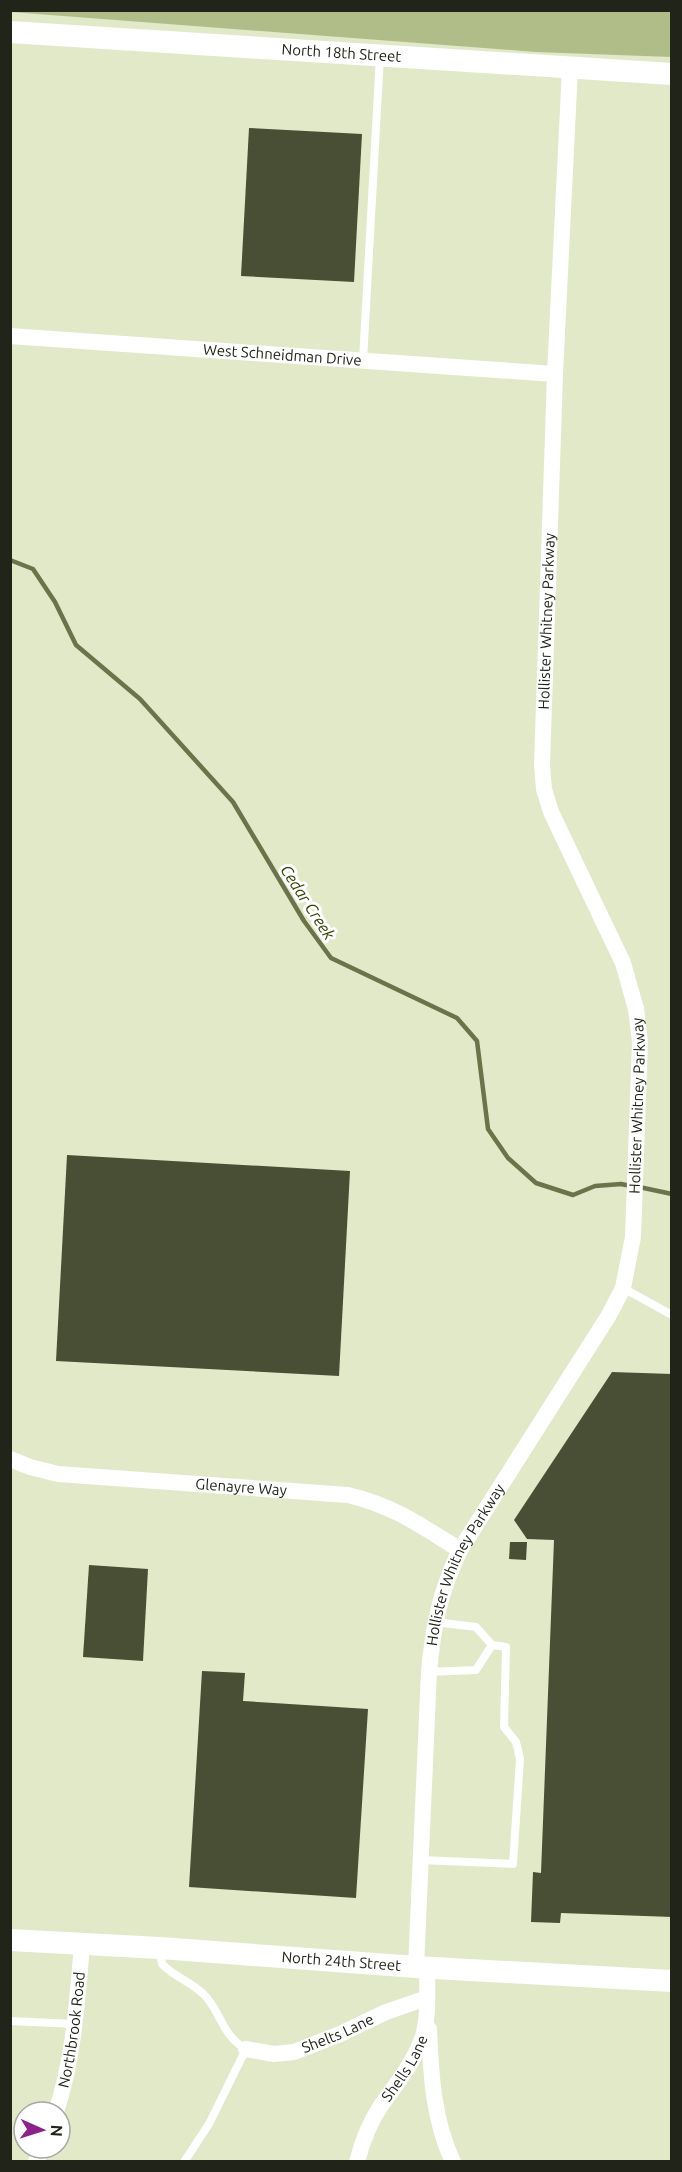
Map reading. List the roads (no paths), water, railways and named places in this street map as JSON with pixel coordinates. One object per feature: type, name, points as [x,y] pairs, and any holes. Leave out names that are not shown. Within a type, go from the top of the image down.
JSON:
[{"type":"street","name":"North 18th Street","points":[[10,33],[672,74]]},
{"type":"street","name":"Hollister Whitney Parkway","points":[[421,1967],[421,1860],[429,1672],[438,1604],[449,1572],[460,1550],[609,1315],[623,1287],[633,1237],[640,1042],[636,1009],[623,963],[551,812],[544,789],[542,765],[555,374],[570,68]]},
{"type":"street","name":"West Schneidman Drive","points":[[10,336],[555,374]]},
{"type":"street","name":"Glenayre Way","points":[[10,1459],[58,1474],[348,1495],[376,1502],[397,1511],[460,1550]]},
{"type":"street","name":"North 24th Street","points":[[10,1940],[672,1981]]},
{"type":"street","name":"Northbrook Road","points":[[59,2100],[69,2063],[75,2024],[82,1945]]},
{"type":"street","name":"Shells Lane","points":[[357,2162],[362,2140],[379,2109],[406,2072],[418,2050],[426,2021],[427,1998],[421,1967]]},
{"type":"street","name":"Shelts Lane","points":[[246,2049],[274,2054],[294,2052],[340,2034],[386,2012],[427,1998]]},
{"type":"street","points":[[427,1998],[431,2082],[443,2140],[453,2162]]},
{"type":"lane","points":[[363,360],[380,56]]},
{"type":"lane","points":[[623,1287],[672,1315]]},
{"type":"lane","points":[[421,1860],[513,1864],[520,1759],[516,1742],[504,1727],[506,1647],[492,1645],[476,1627],[435,1622]]},
{"type":"lane","points":[[429,1672],[476,1670],[492,1645]]},
{"type":"lane","points":[[160,1948],[162,1964],[200,1990],[208,1999],[222,2026],[233,2040],[246,2049],[209,2124],[184,2162]]},
{"type":"lane","points":[[10,2021],[75,2024]]},
{"type":"waterway","name":"Cedar Creek","points":[[10,560],[33,569],[55,602],[76,645],[140,699],[233,802],[304,921],[331,958],[457,1018],[477,1041],[488,1129],[508,1158],[536,1183],[573,1195],[595,1186],[621,1184],[631,1186]]},
{"type":"waterway","name":"Cedar Creek","points":[[639,1187],[672,1194]]}]
